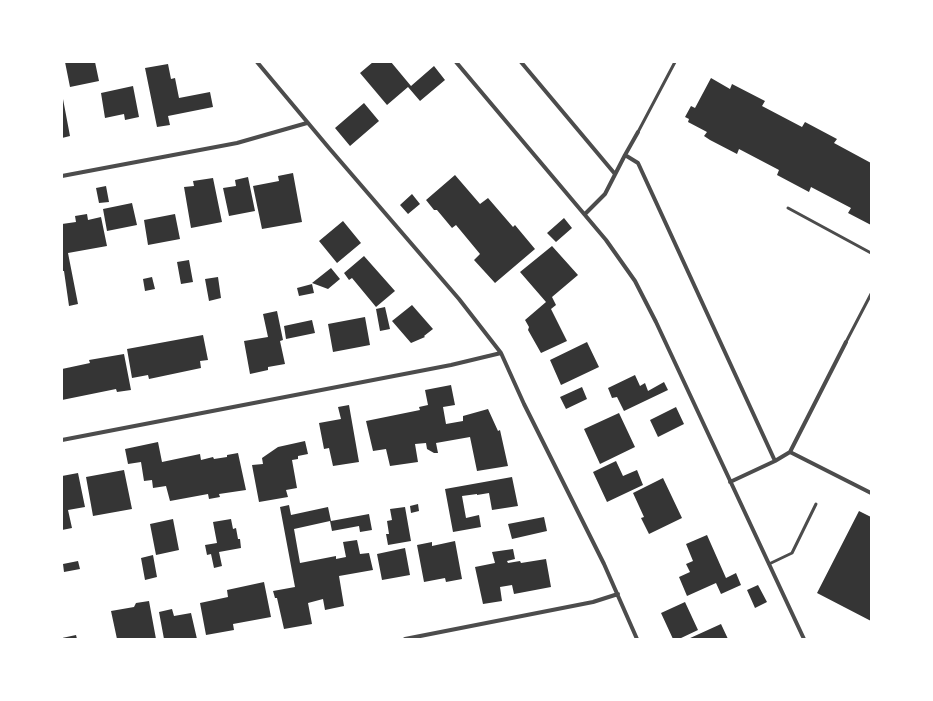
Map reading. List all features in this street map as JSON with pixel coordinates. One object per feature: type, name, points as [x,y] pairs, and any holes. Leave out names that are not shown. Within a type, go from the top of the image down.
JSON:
[{"type":"street","points":[[256,62],[459,299],[501,352],[524,404],[618,594],[637,639]]},
{"type":"street","points":[[456,62],[585,214],[606,240],[635,281],[656,322],[804,639]]},
{"type":"street","points":[[521,62],[615,174]]},
{"type":"street","points":[[62,176],[237,143],[307,123]]},
{"type":"street","points":[[585,214],[605,194],[638,132]]},
{"type":"street","points":[[625,155],[638,163],[775,461]]},
{"type":"street","points":[[730,482],[775,461],[790,452],[846,342]]},
{"type":"street","points":[[62,440],[451,365],[501,352]]},
{"type":"street","points":[[790,452],[871,493]]},
{"type":"street","points":[[405,639],[593,602],[618,594]]},
{"type":"lane","points":[[638,132],[675,62]]},
{"type":"lane","points":[[788,208],[871,253]]},
{"type":"lane","points":[[846,342],[871,294]]},
{"type":"lane","points":[[769,564],[792,553],[816,504]]},
{"type":"building","points":[[65,62],[95,62],[99,81],[70,87]]},
{"type":"building","points":[[373,62],[391,62],[411,86],[434,66],[445,80],[420,101],[408,87],[387,105],[360,73]]},
{"type":"building","points":[[168,64],[171,79],[175,78],[179,98],[210,92],[213,107],[168,116],[170,125],[157,127],[145,68]]},
{"type":"building","points":[[711,78],[730,89],[732,84],[765,101],[762,106],[802,127],[805,122],[837,139],[834,143],[871,163],[871,225],[848,213],[851,208],[811,187],[809,192],[777,175],[779,170],[739,149],[737,154],[710,140],[704,136],[707,132],[688,122],[689,119],[685,117],[691,106],[695,108]]},
{"type":"building","points":[[133,86],[139,117],[125,120],[124,114],[105,118],[101,93]]},
{"type":"building","points":[[62,99],[70,136],[62,138]]},
{"type":"building","points":[[364,103],[379,121],[350,146],[335,128]]},
{"type":"building","points":[[293,173],[302,222],[262,229],[253,186],[279,181],[278,176]]},
{"type":"building","points":[[455,175],[480,204],[488,198],[513,227],[515,225],[535,249],[495,283],[474,260],[480,254],[456,225],[452,228],[437,210],[434,210],[426,200]]},
{"type":"building","points":[[248,177],[255,211],[229,216],[223,188],[236,186],[235,180]]},
{"type":"building","points":[[213,178],[222,222],[191,228],[184,187],[194,186],[193,181]]},
{"type":"building","points":[[106,186],[109,202],[99,203],[96,188]]},
{"type":"building","points":[[412,194],[420,204],[408,214],[400,205]]},
{"type":"building","points":[[132,203],[137,225],[107,231],[103,209]]},
{"type":"building","points":[[87,214],[88,220],[101,217],[107,246],[68,253],[78,304],[69,306],[64,271],[62,271],[62,224],[76,222],[75,216]]},
{"type":"building","points":[[175,214],[180,239],[148,245],[144,220]]},
{"type":"building","points":[[564,218],[572,228],[556,242],[547,233]]},
{"type":"building","points":[[343,221],[361,243],[337,263],[319,241]]},
{"type":"building","points":[[552,246],[578,275],[552,297],[556,305],[551,309],[567,341],[541,353],[528,330],[529,327],[525,320],[546,302],[520,272]]},
{"type":"building","points":[[364,256],[395,291],[376,307],[352,278],[349,280],[344,273]]},
{"type":"building","points":[[189,260],[193,282],[181,284],[177,262]]},
{"type":"building","points":[[331,268],[340,279],[328,289],[312,283]]},
{"type":"building","points":[[152,277],[155,289],[145,291],[143,279]]},
{"type":"building","points":[[218,277],[221,298],[209,301],[205,279]]},
{"type":"building","points":[[312,284],[314,293],[299,296],[297,288]]},
{"type":"building","points":[[412,305],[433,329],[424,336],[425,337],[411,343],[392,321]]},
{"type":"building","points":[[385,307],[390,329],[380,331],[376,309]]},
{"type":"building","points":[[277,311],[283,340],[280,341],[285,364],[268,367],[268,370],[250,374],[244,341],[268,337],[263,314]]},
{"type":"building","points":[[365,317],[370,345],[333,352],[328,324]]},
{"type":"building","points":[[312,320],[315,333],[286,339],[284,326]]},
{"type":"building","points":[[203,335],[208,360],[200,361],[201,368],[149,379],[148,375],[132,378],[127,349]]},
{"type":"building","points":[[587,342],[599,367],[561,385],[550,360]]},
{"type":"building","points":[[124,354],[131,390],[117,392],[116,389],[62,400],[62,369],[90,363],[89,360]]},
{"type":"building","points":[[635,375],[640,386],[645,383],[648,391],[664,382],[668,390],[624,411],[617,397],[612,398],[608,388]]},
{"type":"building","points":[[451,385],[455,405],[443,407],[446,424],[463,421],[463,416],[488,409],[498,431],[500,430],[508,466],[477,471],[470,437],[436,443],[438,453],[434,453],[427,449],[426,443],[415,444],[418,462],[390,466],[386,449],[373,451],[366,421],[420,410],[419,407],[428,405],[425,390]]},
{"type":"building","points":[[582,387],[587,399],[566,409],[560,397]]},
{"type":"building","points":[[349,405],[359,462],[333,466],[329,448],[324,449],[319,423],[341,419],[338,407]]},
{"type":"building","points":[[676,407],[684,424],[658,437],[650,420]]},
{"type":"building","points":[[619,413],[635,447],[600,464],[584,429]]},
{"type":"building","points":[[305,441],[308,454],[298,456],[298,459],[292,460],[297,488],[286,490],[288,497],[259,502],[252,465],[263,464],[262,458],[278,447]]},
{"type":"building","points":[[158,442],[162,462],[200,454],[201,460],[213,457],[214,459],[227,457],[227,455],[238,453],[246,490],[219,494],[220,497],[209,499],[208,494],[170,501],[166,486],[153,488],[152,480],[144,481],[141,462],[128,464],[125,449]]},
{"type":"building","points":[[616,461],[623,476],[637,470],[643,485],[607,502],[593,472]]},
{"type":"building","points":[[124,470],[132,509],[93,516],[86,477]]},
{"type":"building","points":[[78,473],[85,507],[68,510],[72,528],[62,530],[62,476]]},
{"type":"building","points":[[512,477],[518,506],[492,510],[489,493],[462,496],[466,518],[479,515],[481,527],[453,532],[445,489]]},
{"type":"building","points":[[663,478],[682,518],[649,534],[641,518],[644,517],[633,493]]},
{"type":"building","points":[[418,504],[419,511],[411,513],[410,506]]},
{"type":"building","points":[[289,505],[291,515],[328,507],[331,521],[369,514],[372,530],[360,532],[359,526],[332,531],[330,521],[294,529],[300,563],[336,556],[336,559],[346,557],[343,542],[357,540],[360,554],[369,553],[373,570],[339,576],[344,606],[325,610],[323,599],[308,603],[312,624],[284,629],[277,598],[275,598],[273,591],[295,587],[280,507]]},
{"type":"building","points":[[405,507],[411,541],[388,545],[386,534],[389,534],[387,521],[392,520],[390,509]]},
{"type":"building","points":[[859,511],[871,517],[871,621],[817,593]]},
{"type":"building","points":[[544,517],[547,531],[512,539],[508,524]]},
{"type":"building","points":[[173,519],[179,550],[156,555],[150,524]]},
{"type":"building","points":[[231,519],[233,529],[236,528],[238,539],[240,539],[241,548],[219,552],[222,566],[214,568],[211,554],[207,555],[205,545],[217,543],[213,522]]},
{"type":"building","points":[[707,535],[726,578],[736,573],[741,585],[721,594],[716,583],[687,596],[679,577],[690,572],[686,564],[693,561],[686,544]]},
{"type":"building","points":[[455,541],[462,579],[446,582],[445,578],[424,582],[417,545],[432,542],[432,546]]},
{"type":"building","points":[[405,548],[410,575],[382,580],[377,554]]},
{"type":"building","points":[[513,549],[515,559],[507,561],[508,563],[520,561],[521,563],[546,559],[551,587],[514,594],[512,585],[500,587],[502,601],[483,604],[475,567],[495,563],[492,552]]},
{"type":"building","points":[[153,555],[157,577],[145,580],[141,558]]},
{"type":"building","points":[[78,561],[80,569],[64,572],[63,564]]},
{"type":"building","points":[[264,582],[271,617],[233,624],[234,630],[206,635],[200,603],[228,597],[227,590]]},
{"type":"building","points":[[758,585],[767,602],[755,608],[747,590]]},
{"type":"building","points":[[149,601],[156,639],[117,639],[111,611],[134,607],[136,603]]},
{"type":"building","points":[[685,602],[698,630],[679,639],[673,639],[661,613]]},
{"type":"building","points":[[172,609],[174,616],[191,613],[197,639],[164,639],[159,612]]},
{"type":"building","points":[[721,624],[728,639],[688,639]]},
{"type":"building","points":[[76,635],[77,639],[62,639],[62,638]]}]
